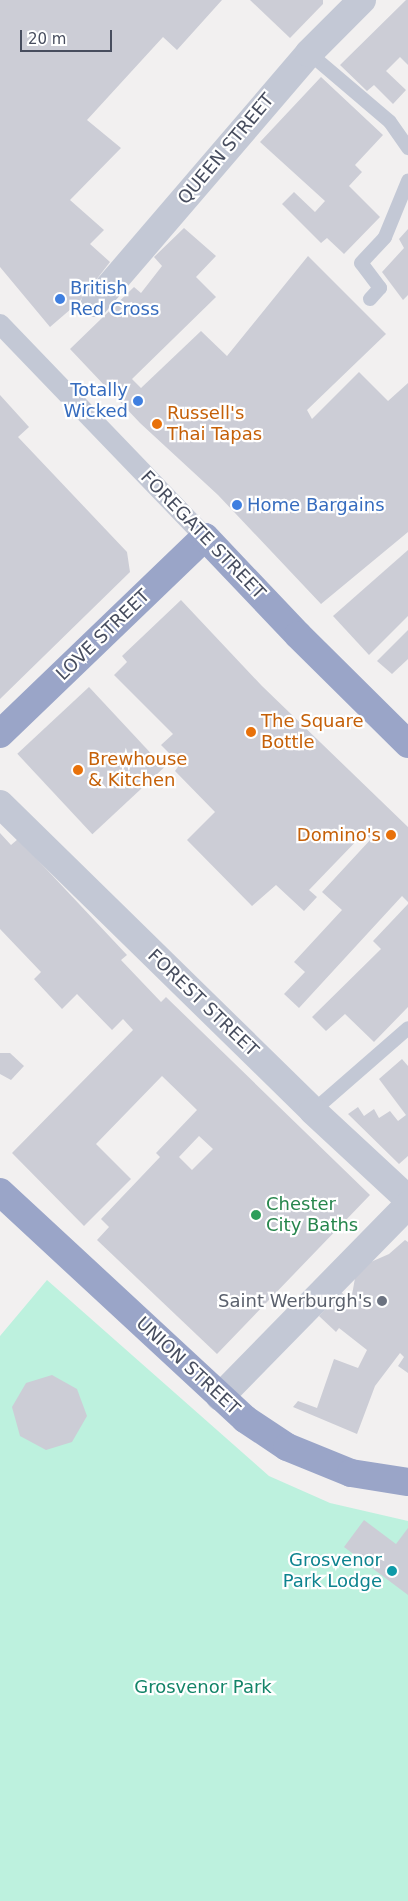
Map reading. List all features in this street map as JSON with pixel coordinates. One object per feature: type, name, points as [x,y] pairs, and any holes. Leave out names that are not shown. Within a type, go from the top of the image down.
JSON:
[{"type":"highway","name":"LOVE STREET","points":[[0,734],[205,537]]},
{"type":"highway","name":"FOREGATE STREET","points":[[205,537],[298,635],[408,744]]},
{"type":"highway","name":"UNION STREET","points":[[0,1192],[245,1419],[287,1447],[351,1473],[408,1482]]},
{"type":"street","name":"QUEEN STREET","points":[[95,303],[308,53],[362,0]]},
{"type":"street","name":"FOREGATE STREET","points":[[0,324],[205,537]]},
{"type":"street","name":"FOREST STREET","points":[[0,804],[313,1111],[408,1199]]},
{"type":"street","points":[[220,1397],[408,1205]]},
{"type":"lane","points":[[308,53],[390,122],[408,148]]},
{"type":"lane","points":[[370,299],[380,288],[361,263],[385,237],[408,180]]},
{"type":"lane","points":[[313,1111],[408,1028]]},
{"type":"green space","name":"Grosvenor Park","points":[[47,1280],[269,1476],[330,1503],[408,1521],[408,1901],[0,1901],[0,1336]]},
{"type":"building","points":[[0,0],[222,0],[177,50],[163,37],[87,120],[121,148],[70,200],[104,230],[90,244],[110,262],[79,302],[50,327],[0,267]]},
{"type":"building","points":[[250,0],[323,0],[323,4],[290,38]]},
{"type":"building","points":[[408,0],[408,65],[400,57],[386,71],[406,90],[393,104],[374,85],[367,91],[340,65]]},
{"type":"building","points":[[321,77],[383,135],[355,165],[362,172],[349,186],[380,217],[344,254],[327,238],[321,243],[282,204],[294,192],[315,212],[325,201],[260,142]]},
{"type":"building","points":[[184,228],[216,256],[196,277],[216,297],[132,379],[141,388],[201,331],[227,356],[308,256],[386,334],[307,410],[312,419],[359,372],[388,401],[408,383],[408,532],[321,604],[218,495],[140,423],[70,349],[134,287],[141,293],[162,266],[154,257]]},
{"type":"building","points":[[408,229],[408,295],[403,300],[382,272],[404,248],[399,239]]},
{"type":"building","points":[[0,395],[29,427],[18,437],[127,552],[130,572],[0,699]]},
{"type":"building","points":[[408,550],[408,616],[369,655],[333,616]]},
{"type":"building","points":[[181,600],[262,686],[408,827],[408,902],[402,896],[299,1008],[284,994],[305,972],[294,962],[342,910],[322,892],[371,839],[364,833],[309,890],[317,897],[304,911],[276,885],[252,906],[187,840],[215,812],[175,771],[180,764],[161,745],[173,734],[114,675],[127,662],[122,656]]},
{"type":"building","points":[[408,630],[408,659],[392,674],[377,661]]},
{"type":"building","points":[[89,687],[164,767],[92,834],[17,754]]},
{"type":"building","points":[[0,833],[11,845],[18,839],[127,955],[121,960],[161,1002],[166,997],[370,1195],[217,1354],[97,1240],[109,1227],[101,1219],[160,1157],[156,1153],[197,1110],[162,1076],[96,1144],[131,1179],[84,1226],[12,1153],[133,1030],[123,1019],[112,1030],[77,994],[62,1009],[34,979],[41,972],[0,929]],"holes":[[[199,1136],[213,1149],[192,1170],[179,1157]]]},
{"type":"building","points":[[408,904],[408,1007],[374,1042],[345,1014],[326,1031],[312,1017],[381,949],[373,941]]},
{"type":"building","points":[[0,1053],[10,1053],[24,1066],[11,1080],[0,1074]]},
{"type":"building","points":[[402,1059],[408,1066],[408,1156],[399,1164],[348,1114],[358,1107],[364,1116],[374,1109],[379,1118],[390,1111],[398,1121],[406,1115],[379,1079]]},
{"type":"building","points":[[405,1240],[408,1242],[408,1373],[398,1366],[404,1357],[400,1353],[375,1386],[357,1434],[293,1407],[298,1401],[317,1408],[334,1359],[358,1368],[367,1350],[339,1328],[336,1332],[319,1316],[341,1292],[358,1307],[352,1295],[355,1278],[364,1265],[389,1254]]},
{"type":"building","points":[[52,1375],[77,1389],[87,1416],[72,1442],[46,1450],[20,1436],[12,1407],[26,1383]]},
{"type":"building","name":"Grosvenor Park Lodge","points":[[364,1520],[396,1544],[408,1528],[408,1595],[344,1547]]},
{"type":"place","name":"British Red Cross","points":[[60,299]]},
{"type":"place","name":"Totally Wicked","points":[[138,401]]},
{"type":"place","name":"Russell's Thai Tapas","points":[[157,424]]},
{"type":"place","name":"Home Bargains","points":[[237,505]]},
{"type":"place","name":"The Square Bottle","points":[[251,732]]},
{"type":"place","name":"Brewhouse & Kitchen","points":[[78,770]]},
{"type":"place","name":"Domino's","points":[[391,835]]},
{"type":"place","name":"Chester City Baths","points":[[256,1215]]},
{"type":"place","name":"Saint Werburgh's","points":[[382,1301]]},
{"type":"place","name":"Grosvenor Park Lodge","points":[[392,1571]]}]
